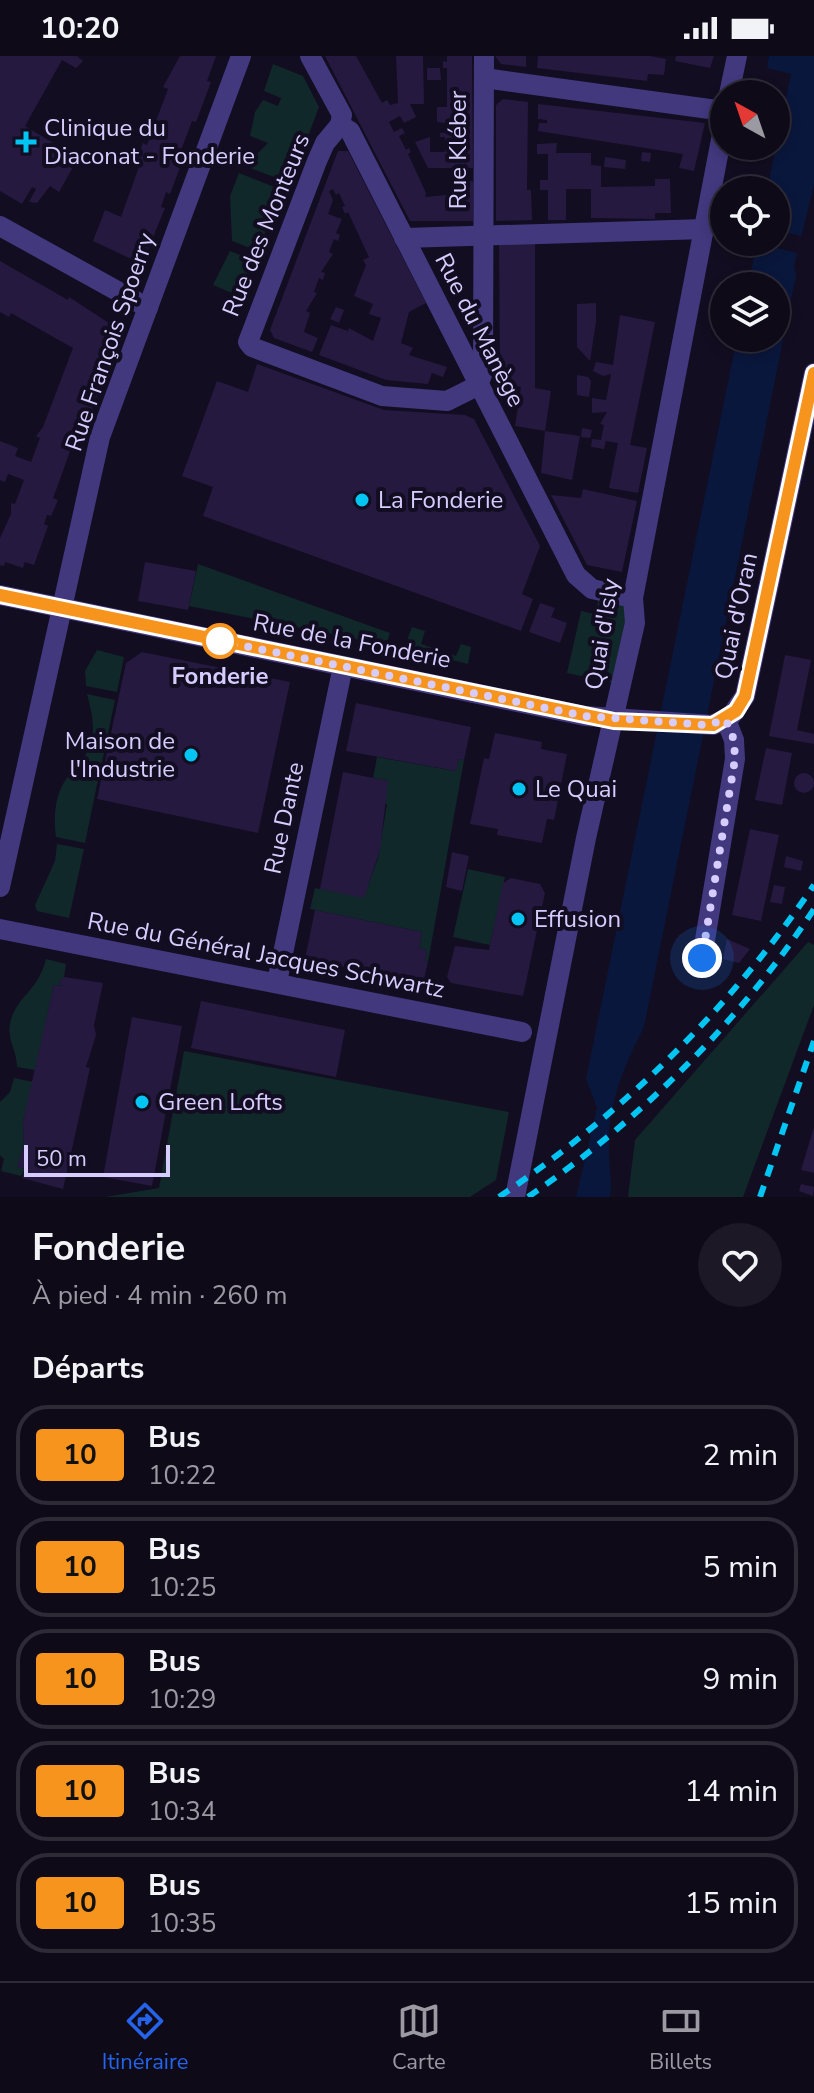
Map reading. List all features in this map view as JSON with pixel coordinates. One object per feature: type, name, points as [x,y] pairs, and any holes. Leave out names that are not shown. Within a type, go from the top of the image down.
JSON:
[{"type":"street","name":"Rue François Spoerry","points":[[0,887],[100,437],[241,56]]},
{"type":"street","name":"Rue du Manège","points":[[310,56],[342,115],[340,125],[350,131],[477,386],[576,575],[592,589],[633,598]]},
{"type":"street","name":"Rue Kléber","points":[[477,386],[483,373],[484,56]]},
{"type":"street","points":[[732,80],[737,56]]},
{"type":"street","points":[[484,78],[710,109]]},
{"type":"street","name":"Rue des Monteurs","points":[[340,125],[325,143],[317,161],[249,335],[252,347],[382,396],[447,401],[477,386]]},
{"type":"street","name":"Quai d'Isly","points":[[515,1197],[582,854],[635,623],[633,598],[717,160]]},
{"type":"street","points":[[0,226],[148,308]]},
{"type":"street","points":[[404,238],[705,229]]},
{"type":"street","name":"Quai d'Oran","points":[[723,721],[745,696],[814,373]]},
{"type":"street","name":"Rue de la Fonderie","points":[[0,595],[614,721],[723,721]]},
{"type":"street","name":"Rue Dante","points":[[277,982],[343,666]]},
{"type":"street","points":[[702,958],[735,759],[734,740],[723,721]]},
{"type":"street","name":"Rue du Général Jacques Schwartz","points":[[0,929],[522,1032]]},
{"type":"green space","points":[[273,64],[303,76],[319,107],[301,155],[296,154],[285,181],[245,166],[268,143],[250,136],[255,112],[263,100],[278,106],[281,98],[264,91]]},
{"type":"green space","points":[[239,173],[282,190],[258,251],[232,241],[230,196]]},
{"type":"green space","points":[[230,251],[255,261],[241,297],[213,285]]},
{"type":"green space","points":[[198,564],[390,633],[386,645],[189,606]]},
{"type":"green space","points":[[601,591],[633,598],[622,685],[567,673],[581,611],[595,614]]},
{"type":"green space","points":[[412,627],[425,631],[421,644],[456,656],[461,644],[471,647],[468,664],[404,648]]},
{"type":"green space","points":[[97,650],[124,657],[117,692],[86,686],[85,671]]},
{"type":"green space","points":[[87,694],[115,700],[101,767],[80,763],[90,747],[93,730]]},
{"type":"green space","points":[[377,757],[455,771],[459,759],[464,760],[428,962],[425,961],[427,950],[419,948],[422,932],[310,909],[315,888],[364,897],[378,858],[387,804],[384,803],[388,781],[373,778]]},
{"type":"green space","points":[[75,770],[99,775],[85,843],[56,837],[59,792]]},
{"type":"green space","points":[[57,844],[84,849],[69,918],[37,911],[35,905],[55,861]]},
{"type":"green space","points":[[468,869],[505,877],[490,945],[453,937]]},
{"type":"green space","points":[[808,942],[814,945],[814,1005],[743,1197],[628,1197],[635,1140]]},
{"type":"green space","points":[[46,959],[66,964],[64,977],[59,981],[62,986],[54,985],[35,1070],[17,1067],[10,1024],[17,1007],[38,979]]},
{"type":"green space","points":[[184,1051],[509,1112],[496,1180],[470,1197],[105,1197],[159,1188]]},
{"type":"green space","points":[[14,1078],[33,1082],[23,1121],[24,1146],[17,1167],[25,1169],[21,1176],[1,1171],[4,1159],[0,1155],[0,1102],[10,1092]]},
{"type":"water","points":[[769,56],[814,56],[814,185],[794,266],[796,276],[790,306],[790,272],[751,272],[754,256],[790,256],[790,176],[770,176],[773,160],[790,160],[791,74],[767,68]]},
{"type":"water","points":[[734,352],[781,352],[644,1027],[623,1073],[614,1103],[609,1136],[610,1197],[576,1197],[597,1108],[586,1079]]},
{"type":"pier","points":[[790,233],[805,237],[801,254],[790,251]]},
{"type":"building","name":"Clinique du Diaconat - Fonderie","points":[[0,56],[77,56],[83,61],[76,68],[62,60],[25,126],[78,158],[59,192],[50,186],[37,203],[29,202],[36,189],[32,187],[22,204],[0,191]]},
{"type":"building","points":[[180,56],[216,56],[207,81],[211,82],[196,122],[192,121],[180,153],[185,154],[170,194],[166,192],[161,207],[165,208],[142,264],[93,241],[105,210],[121,217],[141,161],[136,159],[143,143],[147,145],[168,89],[163,87]]},
{"type":"building","points":[[325,56],[356,56],[382,103],[387,100],[390,105],[398,103],[396,56],[423,56],[424,104],[410,104],[416,117],[404,123],[400,116],[389,122],[394,132],[402,128],[405,133],[399,136],[406,150],[409,148],[411,152],[408,154],[426,193],[425,197],[457,194],[457,181],[473,181],[473,221],[410,221]]},
{"type":"building","points":[[447,56],[472,56],[473,168],[428,168],[415,142],[430,137],[430,152],[445,152],[445,137],[440,137],[440,133],[445,133],[445,123],[437,122],[437,107],[447,107],[447,68],[443,68],[443,61],[447,62]]},
{"type":"building","points":[[495,56],[526,56],[526,67],[501,64]]},
{"type":"building","points":[[538,56],[650,56],[666,59],[664,75],[648,74],[647,81],[537,68]]},
{"type":"building","points":[[676,56],[714,56],[710,68],[675,61]]},
{"type":"building","points":[[427,68],[440,68],[441,80],[427,80]]},
{"type":"building","points":[[503,99],[528,102],[527,190],[531,190],[532,220],[496,221],[496,105]]},
{"type":"building","points":[[538,104],[705,123],[694,171],[679,168],[683,154],[538,131],[539,123],[547,123],[547,120],[538,119]]},
{"type":"building","points":[[557,143],[556,153],[591,153],[591,165],[601,166],[601,187],[655,186],[655,179],[670,179],[671,213],[655,213],[655,219],[591,218],[591,189],[566,189],[566,220],[548,220],[548,190],[540,190],[540,180],[548,180],[548,154],[537,154],[537,144]]},
{"type":"building","points":[[338,151],[348,151],[426,303],[409,312],[401,343],[413,348],[409,355],[447,367],[443,377],[432,373],[428,384],[386,380],[319,355],[331,325],[348,331],[349,328],[373,341],[381,318],[369,314],[373,304],[354,296],[366,265],[363,260],[369,257],[348,212],[345,214],[339,193],[336,195],[333,189],[329,191],[333,200],[328,214],[342,219],[336,233],[340,235],[338,241],[334,239],[329,252],[333,254],[321,272],[325,273],[323,280],[319,278],[314,292],[317,293],[306,311],[310,313],[304,332],[318,338],[312,352],[274,338],[270,330]]},
{"type":"building","points":[[642,152],[651,153],[650,162],[641,161]]},
{"type":"building","points":[[605,157],[626,160],[625,169],[604,167]]},
{"type":"building","points":[[499,243],[535,243],[535,388],[551,391],[545,431],[515,426],[521,387],[500,383]]},
{"type":"building","points":[[0,261],[68,300],[69,297],[121,331],[101,384],[96,382],[95,385],[100,387],[79,442],[74,440],[53,498],[58,500],[51,516],[47,515],[44,524],[48,526],[34,565],[25,562],[23,568],[5,562],[4,566],[0,565],[0,538],[11,514],[11,503],[15,504],[24,480],[8,474],[5,482],[0,480],[0,441],[18,448],[15,456],[31,462],[40,438],[36,436],[43,427],[73,348],[11,313],[9,317],[0,312]]},
{"type":"building","points":[[596,303],[590,361],[577,347],[577,304]]},
{"type":"building","points":[[336,307],[344,310],[339,323],[330,319]]},
{"type":"building","points":[[620,315],[655,322],[630,445],[647,448],[638,493],[609,488],[618,443],[606,441],[604,449],[591,447],[592,439],[601,440],[604,425],[600,424],[607,412],[592,413],[592,398],[606,400],[611,374],[603,376],[593,371],[596,362],[613,365]]},
{"type":"building","name":"La Fonderie","points":[[257,364],[384,410],[465,415],[474,419],[540,546],[522,594],[533,599],[521,631],[203,516],[213,487],[182,476],[217,381],[248,392]]},
{"type":"building","points":[[577,375],[588,377],[591,381],[589,397],[577,395]]},
{"type":"building","points":[[582,428],[592,430],[590,438],[581,437]]},
{"type":"building","points":[[545,431],[580,436],[572,480],[541,473]]},
{"type":"building","points":[[583,489],[637,501],[622,572],[587,565],[551,495],[581,498]]},
{"type":"building","points":[[145,562],[196,571],[188,610],[138,601]]},
{"type":"building","points":[[540,603],[555,608],[551,617],[567,623],[560,643],[529,632]]},
{"type":"building","name":"Maison de l'Industrie","points":[[142,652],[290,682],[258,833],[97,799],[126,663]]},
{"type":"building","points":[[785,655],[811,660],[797,730],[814,734],[814,744],[769,736]]},
{"type":"building","points":[[356,703],[471,727],[464,760],[459,759],[456,771],[346,751]]},
{"type":"building","name":"Le Quai","points":[[495,733],[542,742],[541,749],[567,754],[554,820],[547,819],[542,843],[497,835],[498,829],[470,824],[484,758],[489,759]]},
{"type":"building","points":[[766,748],[792,753],[782,805],[755,800]]},
{"type":"building","points":[[343,772],[388,781],[380,850],[364,898],[320,889]]},
{"type":"building","points":[[804,773],[811,776],[814,783],[811,790],[804,793],[797,790],[794,783],[797,776]]},
{"type":"building","points":[[750,829],[779,835],[761,921],[732,915]]},
{"type":"building","points":[[452,852],[469,856],[462,891],[446,887]]},
{"type":"building","points":[[786,856],[803,861],[801,871],[784,867]]},
{"type":"building","name":"Effusion","points":[[511,878],[540,884],[545,893],[523,996],[451,983],[447,977],[455,946],[489,950],[503,883]]},
{"type":"building","points":[[774,885],[785,887],[782,904],[770,902]]},
{"type":"building","points":[[315,910],[422,932],[419,948],[427,950],[425,961],[428,962],[424,979],[409,981],[305,959]]},
{"type":"building","points":[[727,939],[750,949],[739,963],[723,959]]},
{"type":"building","points":[[64,977],[103,983],[94,1025],[96,1035],[86,1067],[90,1068],[63,1189],[22,1178],[25,1169],[17,1167],[24,1146],[23,1121],[53,989],[54,985],[62,986],[59,981]]},
{"type":"building","name":"Green Lofts","points":[[201,1001],[345,1030],[336,1077],[191,1048]]},
{"type":"building","name":"Green Lofts","points":[[132,1017],[182,1026],[152,1186],[103,1177]]},
{"type":"building","points":[[814,1127],[814,1173],[801,1170]]},
{"type":"building","points":[[801,1184],[814,1187],[813,1196],[799,1191]]},
{"type":"railway","points":[[499,1197],[589,1130],[672,1056],[747,974],[814,885]]},
{"type":"railway","points":[[528,1197],[610,1135],[685,1066],[754,991],[814,909]]},
{"type":"railway","points":[[760,1197],[814,1041]]},
{"type":"bus line","name":"10","points":[[0,595],[585,716],[614,721],[713,725],[726,720],[736,711],[745,696],[814,373]]},
{"type":"place","name":"Clinique du Diaconat - Fonderie","points":[[26,142]]},
{"type":"place","name":"La Fonderie","points":[[362,500]]},
{"type":"place","name":"Fonderie","points":[[220,641]]},
{"type":"place","name":"Maison de l'Industrie","points":[[191,755]]},
{"type":"place","name":"Le Quai","points":[[519,789]]},
{"type":"place","name":"Effusion","points":[[518,919]]},
{"type":"place","name":"Green Lofts","points":[[142,1102]]},
{"type":"route","points":[[220,641],[614,721],[713,725],[726,720],[734,740],[735,759],[702,958]]}]
